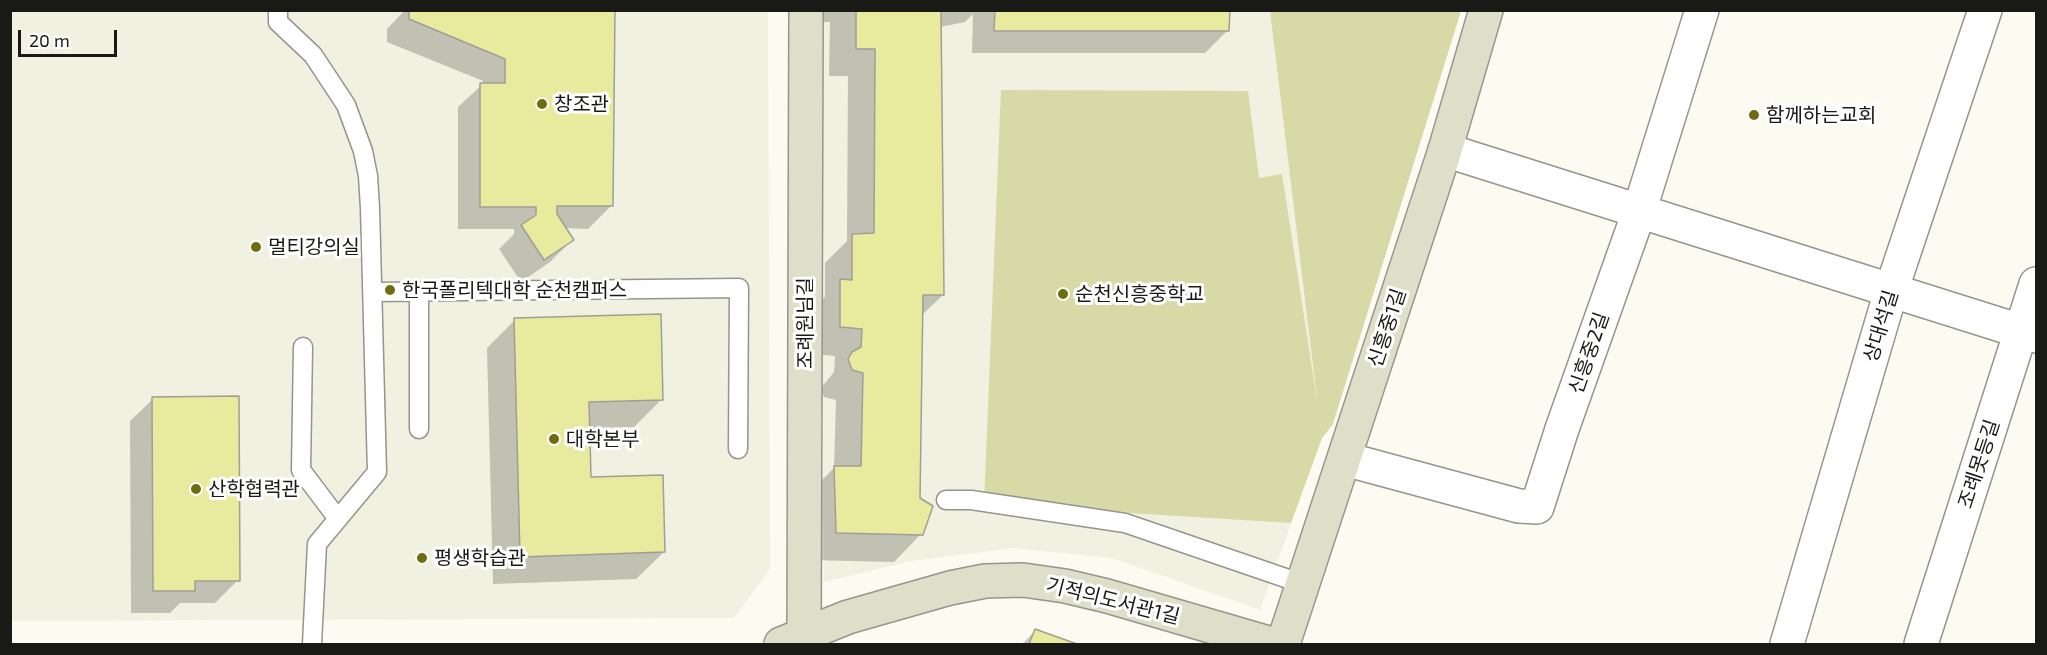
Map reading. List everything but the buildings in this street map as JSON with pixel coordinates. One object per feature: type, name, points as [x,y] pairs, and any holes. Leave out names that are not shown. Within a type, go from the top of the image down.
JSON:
[{"type":"street","name":"조례원님길","points":[[792,640],[806,10]]},
{"type":"street","name":"신흥중1길","points":[[1282,645],[1445,150],[1486,10]]},
{"type":"street","name":"신흥중2길","points":[[1345,459],[1520,506],[1537,507],[1639,212],[1702,10]]},
{"type":"street","name":"상대석길","points":[[1787,645],[1892,291],[1985,10]]},
{"type":"street","points":[[1445,150],[2029,334]]},
{"type":"street","name":"조례못등길","points":[[1921,645],[2029,334],[2037,284]]},
{"type":"street","name":"기적의도서관1길","points":[[792,640],[848,617],[950,588],[985,581],[1023,580],[1065,586],[1107,596],[1272,645]]},
{"type":"lane","points":[[278,10],[278,22],[313,55],[346,105],[363,151],[368,176],[370,208],[377,472],[317,544],[312,645]]},
{"type":"lane","points":[[373,292],[739,288],[738,449]]},
{"type":"lane","points":[[419,292],[419,429]]},
{"type":"lane","points":[[303,347],[301,470],[338,519]]},
{"type":"lane","points":[[946,500],[971,500],[1125,524],[1303,584]]},
{"type":"shaded area","name":"한국폴리텍대학 순천캠퍼스","points":[[10,11],[768,11],[770,569],[734,618],[11,621]]},
{"type":"shaded area","name":"순천신흥중학교","points":[[820,11],[1270,11],[1322,438],[1260,610],[1112,558],[1013,548],[911,561],[824,582]]},
{"type":"green space","points":[[1270,11],[1461,11],[1333,424],[1322,438],[1291,523],[984,504],[1001,90],[1248,91],[1259,178],[1282,174],[1318,407]]},
{"type":"place","name":"창조관","points":[[542,104]]},
{"type":"place","name":"함께하는교회","points":[[1754,115]]},
{"type":"place","name":"멀티강의실","points":[[256,247]]},
{"type":"place","name":"한국폴리텍대학 순천캠퍼스","points":[[390,290]]},
{"type":"place","name":"순천신흥중학교","points":[[1063,294]]},
{"type":"place","name":"대학본부","points":[[554,439]]},
{"type":"place","name":"산학협력관","points":[[196,489]]},
{"type":"place","name":"평생학습관","points":[[422,558]]}]
